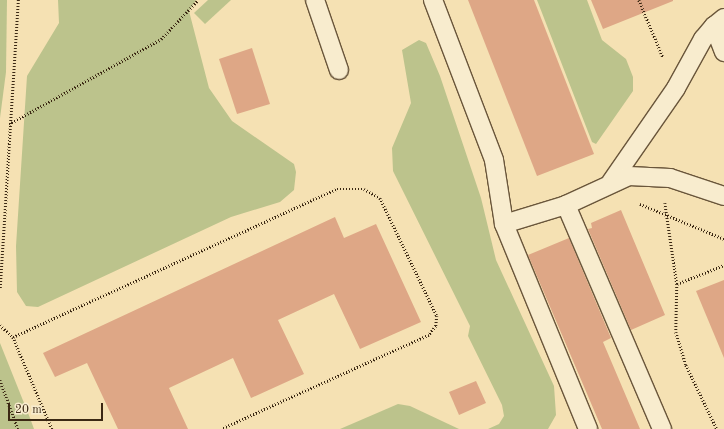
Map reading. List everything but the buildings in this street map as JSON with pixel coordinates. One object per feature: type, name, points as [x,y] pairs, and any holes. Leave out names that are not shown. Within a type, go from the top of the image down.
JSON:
[{"type":"lane","points":[[316,0],[339,70]]},
{"type":"lane","points":[[433,0],[494,160],[504,224],[588,429]]},
{"type":"lane","points":[[605,186],[676,88],[702,39],[719,22]]},
{"type":"lane","points":[[719,22],[724,52]]},
{"type":"lane","points":[[504,224],[566,205],[629,176],[662,177],[724,196]]},
{"type":"lane","points":[[566,205],[662,429]]},
{"type":"path","points":[[0,288],[10,124],[16,80],[18,0]]},
{"type":"path","points":[[10,124],[161,39],[198,0]]},
{"type":"path","points":[[639,0],[676,88]]},
{"type":"path","points":[[662,177],[666,216],[677,284],[676,332],[686,365],[717,429]]},
{"type":"path","points":[[605,186],[666,216],[724,239]]},
{"type":"path","points":[[13,337],[337,189],[364,189],[380,198],[437,316],[436,326],[429,335],[222,429]]},
{"type":"path","points":[[677,284],[724,265]]},
{"type":"path","points":[[0,325],[13,337],[52,429]]},
{"type":"path","points":[[0,380],[18,429]]},
{"type":"green space","points":[[0,0],[7,0],[6,72],[0,118]]},
{"type":"green space","points":[[58,0],[196,0],[189,11],[209,88],[232,121],[294,164],[296,172],[294,190],[280,202],[231,217],[38,307],[26,306],[17,292],[16,246],[27,76],[59,23]]},
{"type":"green space","points":[[208,0],[231,0],[205,24],[194,13]]},
{"type":"green space","points":[[537,0],[587,0],[602,40],[626,59],[633,77],[633,91],[596,144],[592,142]]},
{"type":"green space","points":[[419,40],[426,43],[440,76],[481,198],[496,260],[554,386],[556,415],[548,429],[488,429],[499,424],[504,416],[502,405],[468,336],[470,326],[393,171],[392,148],[411,103],[402,50]]},
{"type":"green space","points":[[0,343],[30,418],[34,429],[0,429]]},
{"type":"green space","points":[[398,404],[410,406],[459,429],[340,429]]}]
